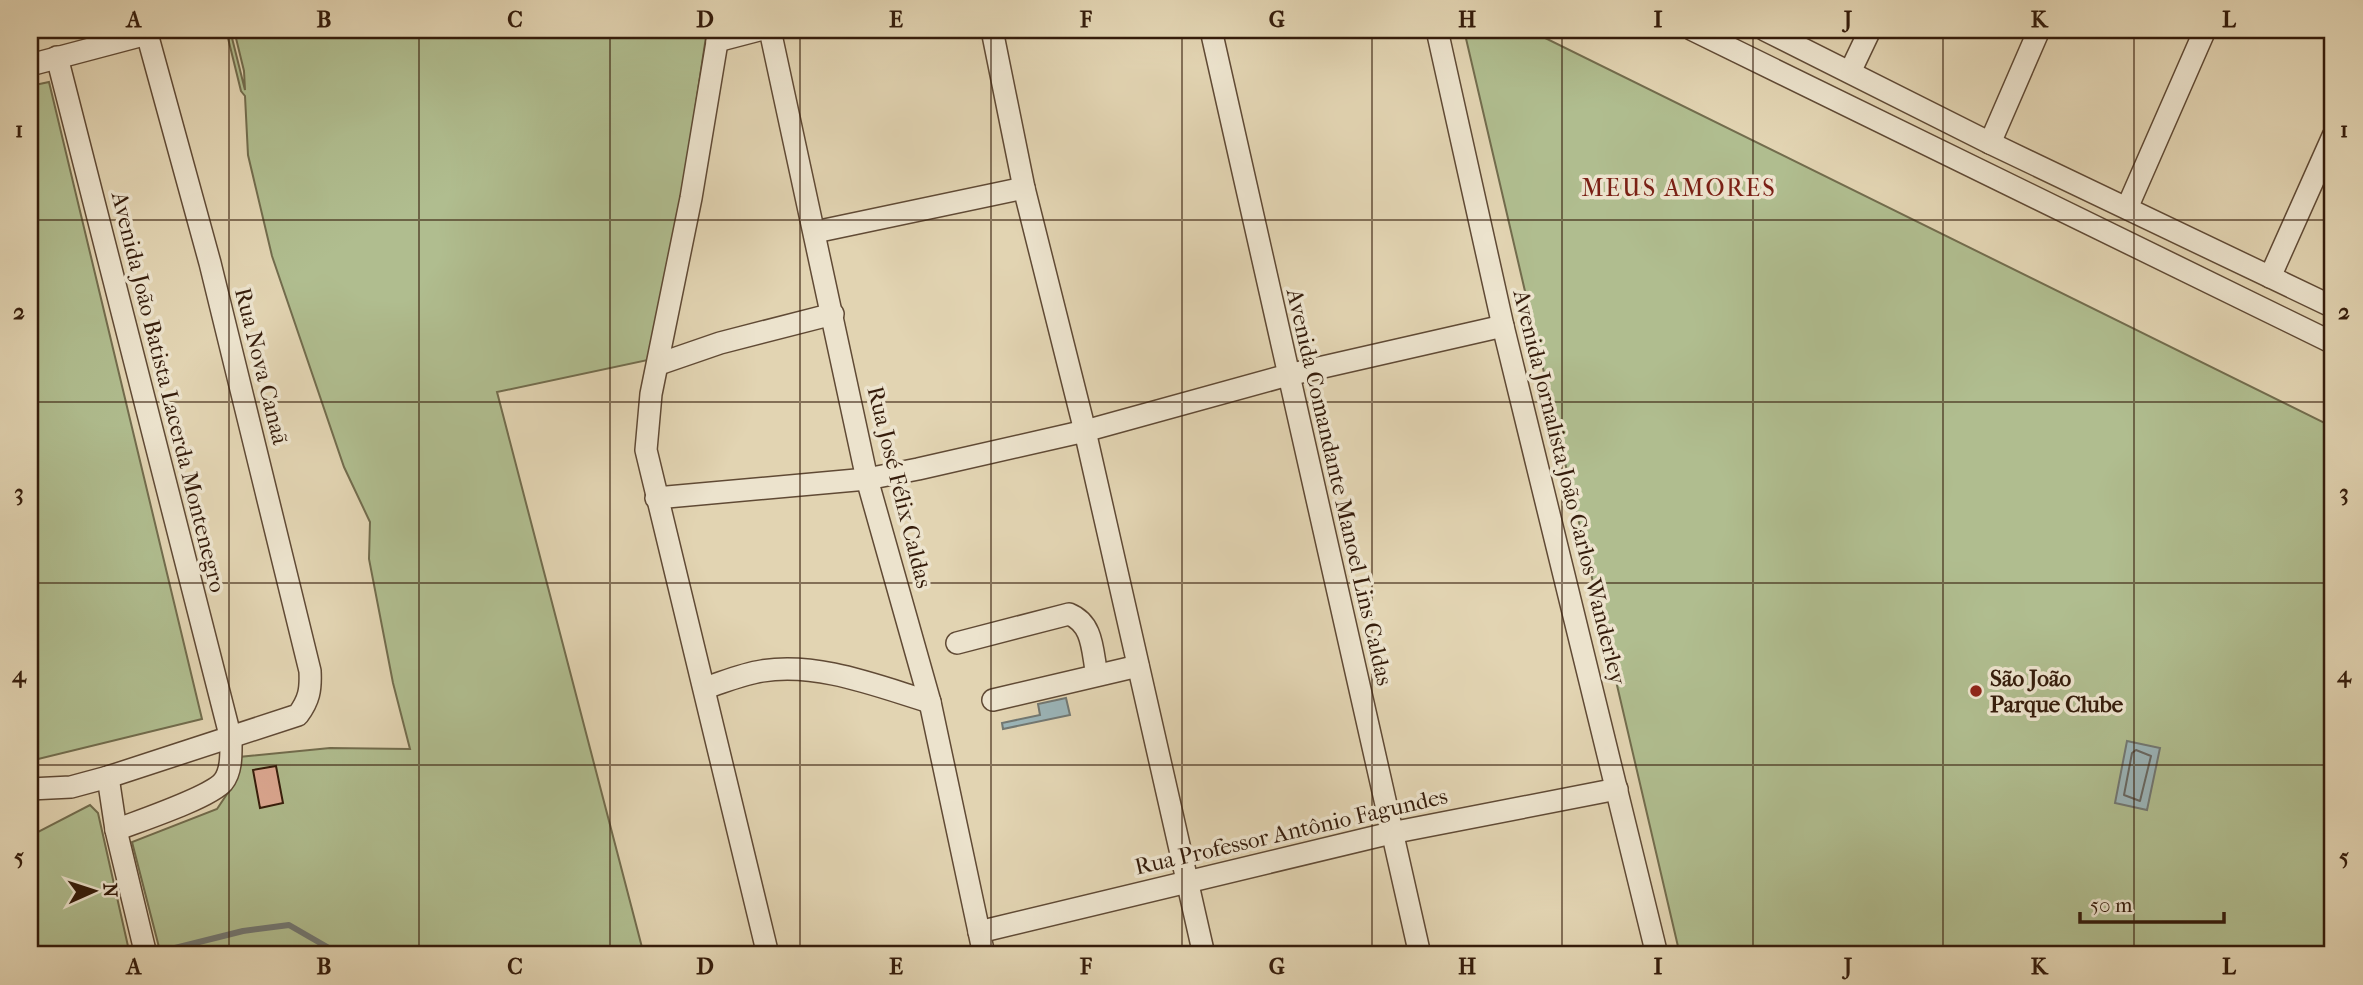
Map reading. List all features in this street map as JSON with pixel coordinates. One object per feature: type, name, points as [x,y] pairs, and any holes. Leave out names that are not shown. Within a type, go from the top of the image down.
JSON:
[{"type":"street","points":[[758,30],[718,35],[691,198],[648,415],[646,450],[768,955]]},
{"type":"street","name":"Rua José Félix Caldas","points":[[770,30],[833,314],[866,479],[930,702],[984,955]]},
{"type":"street","points":[[992,30],[1024,188],[1084,431],[1204,955]]},
{"type":"street","name":"Avenida Comandante Manoel Lins Caldas","points":[[1211,30],[1420,955]]},
{"type":"street","name":"Avenida Jornalista João Carlos Wanderley","points":[[1437,30],[1503,326],[1657,955]]},
{"type":"street","points":[[1693,30],[2333,343]]},
{"type":"street","points":[[1765,30],[1828,59],[1990,143],[2333,307]]},
{"type":"street","points":[[1850,72],[1870,30]]},
{"type":"street","points":[[1990,143],[2039,30]]},
{"type":"street","points":[[2131,245],[2127,208],[2205,30]]},
{"type":"street","points":[[30,65],[147,32]]},
{"type":"street","name":"Rua Nova Canaã","points":[[147,32],[210,264],[310,671],[309,700],[298,715],[231,739]]},
{"type":"street","name":"Avenida João Batista Lacerda Montenegro","points":[[57,57],[231,739]]},
{"type":"street","points":[[1816,88],[1828,59]]},
{"type":"street","points":[[1856,109],[1873,83]]},
{"type":"street","points":[[2270,277],[2333,136]]},
{"type":"street","points":[[815,232],[1024,188]]},
{"type":"street","points":[[2098,227],[2127,208]]},
{"type":"street","points":[[659,364],[720,343],[833,314]]},
{"type":"street","points":[[656,498],[866,479],[1084,431],[1288,374],[1503,326]]},
{"type":"street","points":[[957,643],[1069,614],[1079,618],[1088,628],[1097,675]]},
{"type":"street","points":[[993,700],[1138,666]]},
{"type":"street","points":[[705,688],[741,675],[789,669],[843,676],[930,702]]},
{"type":"street","points":[[30,789],[71,787],[231,739],[231,758],[222,783],[208,792],[116,830]]},
{"type":"street","points":[[108,777],[116,830],[146,955]]},
{"type":"street","name":"Rua Professor Antônio Fagundes","points":[[979,932],[1391,833],[1617,789]]},
{"type":"green space","points":[[226,30],[230,30],[245,90],[244,71],[234,30],[707,30],[671,271],[648,360],[497,392],[644,955],[161,955],[132,842],[217,809],[233,785],[239,757],[330,748],[410,749],[393,683],[369,559],[370,522],[344,467],[272,256],[248,155],[245,96],[241,91]]},
{"type":"green space","name":"São João Parque Clube","points":[[1464,30],[1529,30],[2333,427],[2333,955],[1680,955]]},
{"type":"green space","points":[[49,82],[202,719],[30,761],[30,86]]},
{"type":"green space","points":[[90,805],[98,813],[130,955],[30,955],[30,836]]},
{"type":"water","points":[[1066,698],[1070,715],[1003,729],[1002,723],[1040,715],[1038,704]]},
{"type":"water","points":[[2127,741],[2160,748],[2147,810],[2115,803]]},
{"type":"building","points":[[276,766],[283,803],[260,808],[253,770]]},
{"type":"waterway","points":[[167,950],[243,931],[289,925],[341,955]]},
{"type":"waterway","points":[[30,947],[111,955]]},
{"type":"place","name":"São João Parque Clube","points":[[1976,691]]},
{"type":"district","name":"MEUS AMORES","points":[[1679,188]]}]
